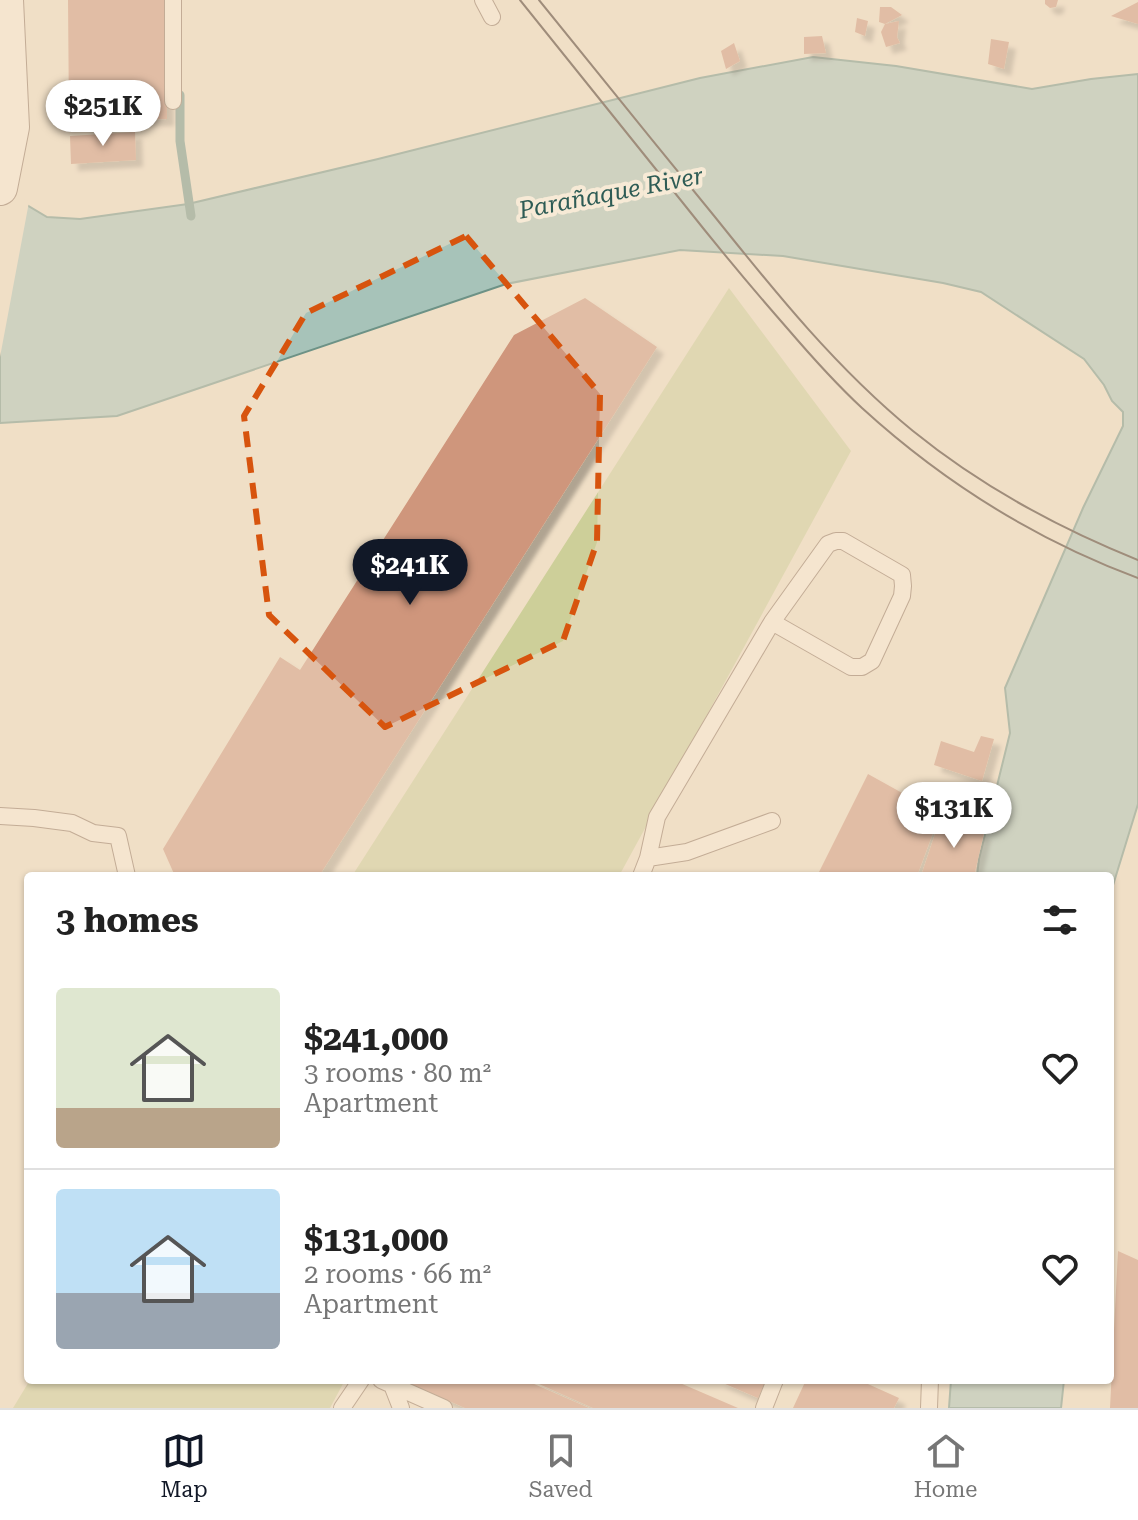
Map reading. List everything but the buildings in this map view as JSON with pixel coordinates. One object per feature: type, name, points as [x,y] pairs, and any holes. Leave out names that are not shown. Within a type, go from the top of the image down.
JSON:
[{"type":"street","points":[[0,188],[12,127],[6,0]]},
{"type":"lane","points":[[173,0],[173,101]]},
{"type":"lane","points":[[483,0],[492,17]]},
{"type":"lane","points":[[643,872],[657,817],[772,622],[828,544],[843,541],[902,575],[902,596],[872,661],[862,667],[851,667],[772,622]]},
{"type":"lane","points":[[0,816],[72,823],[93,833],[118,836],[126,872]]},
{"type":"lane","points":[[648,858],[687,852],[772,821]]},
{"type":"lane","points":[[342,1408],[358,1384]]},
{"type":"lane","points":[[387,1384],[401,1408]]},
{"type":"lane","points":[[388,1384],[444,1408]]},
{"type":"lane","points":[[764,1408],[773,1384]]},
{"type":"lane","points":[[929,1408],[930,1384]]},
{"type":"highlighted area","points":[[466,236],[600,394],[597,542],[563,641],[385,727],[269,615],[244,416],[306,313]]},
{"type":"green space","points":[[729,288],[851,451],[621,872],[355,872]]},
{"type":"green space","points":[[28,1384],[343,1384],[330,1408],[13,1408]]},
{"type":"water","name":"Parañaque River","points":[[813,57],[896,66],[1032,89],[1138,74],[1138,804],[1114,882],[1114,872],[977,872],[1010,733],[1005,688],[1083,508],[1123,426],[1123,412],[1084,359],[981,292],[783,256],[680,250],[506,284],[117,416],[0,423],[0,189],[47,217],[80,219],[188,204],[700,78]]},
{"type":"water","points":[[951,1384],[1064,1384],[1061,1408],[949,1408]]},
{"type":"pier","points":[[0,185],[29,202],[0,357]]},
{"type":"waterway","points":[[180,95],[180,141],[191,216]]},
{"type":"tram line","points":[[520,0],[747,282],[814,359],[862,408],[925,460],[992,506],[1063,546],[1138,578]]},
{"type":"tram line","points":[[539,0],[784,301],[858,382],[913,431],[993,488],[1078,534],[1138,560]]}]
